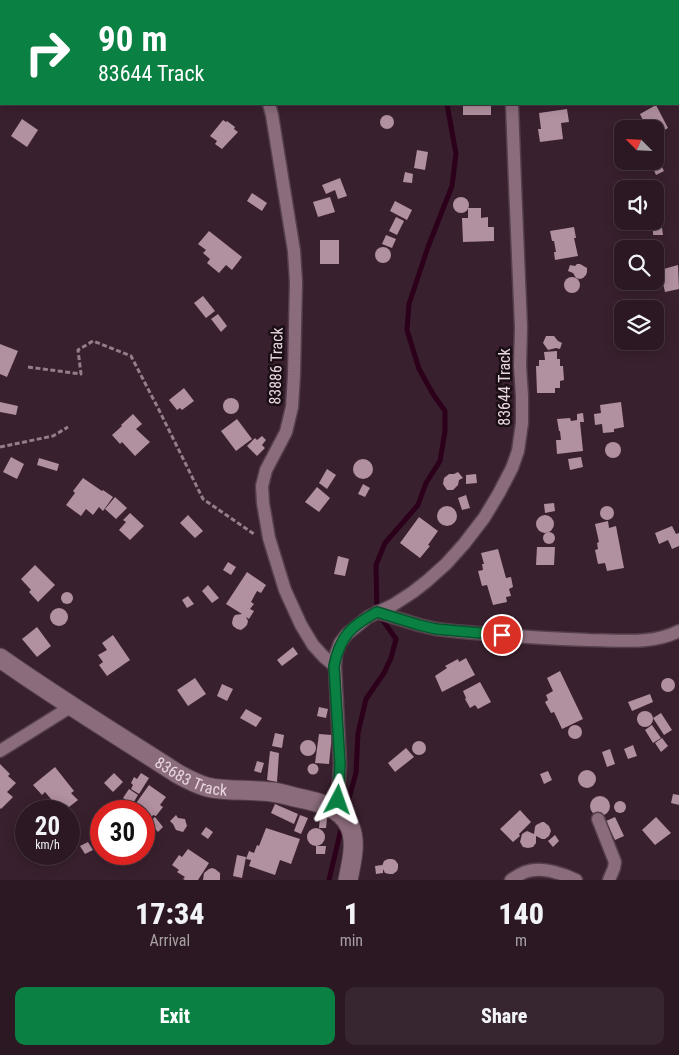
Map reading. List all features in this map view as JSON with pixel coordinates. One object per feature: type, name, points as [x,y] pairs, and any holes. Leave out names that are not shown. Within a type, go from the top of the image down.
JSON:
[{"type":"street","name":"83886 Track","points":[[269,105],[294,251],[296,282],[292,407],[286,432],[266,470],[262,486],[263,503],[271,546],[285,590],[301,625],[313,645],[334,666]]},
{"type":"street","name":"83644 Track","points":[[337,811],[340,764],[334,666],[340,643],[362,621],[392,605],[427,581],[464,544],[484,518],[499,493],[512,468],[518,451],[522,423],[521,327],[512,105]]},
{"type":"street","points":[[377,612],[436,629],[540,637],[631,640],[652,639],[670,636],[679,632]]},
{"type":"street","name":"83683 Track","points":[[0,658],[27,678],[178,774],[206,787],[272,792],[310,800],[337,811]]},
{"type":"street","points":[[0,751],[72,706]]},
{"type":"street","points":[[337,811],[350,826],[352,836],[352,862],[348,880]]},
{"type":"street","points":[[598,819],[615,862],[609,880]]},
{"type":"street","points":[[511,880],[526,872],[542,870],[562,874],[576,880]]},
{"type":"path","points":[[28,367],[81,374],[78,350],[93,341],[131,356],[203,499],[271,546]]},
{"type":"path","points":[[0,447],[52,436],[68,426]]},
{"type":"building","points":[[463,105],[491,105],[491,115],[463,115]]},
{"type":"building","points":[[656,105],[664,120],[643,120],[640,114]]},
{"type":"building","points":[[567,109],[569,122],[561,123],[563,139],[540,142],[538,129],[541,129],[539,113]]},
{"type":"building","points":[[384,115],[390,115],[394,122],[390,129],[384,129],[380,125],[380,119]]},
{"type":"building","points":[[22,119],[38,130],[27,147],[11,136]]},
{"type":"building","points":[[223,120],[235,127],[234,129],[238,132],[222,149],[215,144],[217,141],[210,136]]},
{"type":"building","points":[[664,120],[668,128],[664,130]]},
{"type":"building","points":[[417,150],[428,152],[425,170],[414,168]]},
{"type":"building","points":[[654,170],[664,170],[664,171],[656,175]]},
{"type":"building","points":[[405,172],[413,174],[412,183],[403,182]]},
{"type":"building","points":[[340,178],[347,196],[338,199],[335,190],[326,194],[322,185]]},
{"type":"building","points":[[252,193],[267,203],[262,211],[247,201]]},
{"type":"building","points":[[330,197],[335,212],[318,217],[313,202]]},
{"type":"building","points":[[461,197],[469,205],[461,213],[453,205]]},
{"type":"building","points":[[395,201],[412,210],[407,220],[390,211]]},
{"type":"building","points":[[468,208],[481,208],[481,218],[488,217],[488,227],[494,227],[494,241],[463,242],[462,218],[468,218]]},
{"type":"building","points":[[396,217],[404,221],[397,235],[389,231]]},
{"type":"building","points":[[574,227],[576,238],[574,238],[578,256],[555,260],[554,252],[556,252],[550,231]]},
{"type":"building","points":[[653,230],[662,230],[663,235],[653,235]]},
{"type":"building","points":[[209,231],[242,257],[232,270],[226,265],[219,273],[207,263],[210,259],[203,253],[206,250],[198,244]]},
{"type":"building","points":[[386,235],[396,239],[392,248],[382,244]]},
{"type":"building","points":[[320,240],[339,240],[339,264],[320,264]]},
{"type":"building","points":[[383,247],[389,249],[391,255],[389,261],[383,263],[377,261],[375,255],[377,249]]},
{"type":"building","points":[[577,264],[587,268],[586,275],[580,279],[568,271],[570,265],[575,266]]},
{"type":"building","points":[[678,265],[679,289],[665,292],[664,269]]},
{"type":"building","points":[[572,277],[578,279],[580,285],[578,291],[572,293],[566,291],[564,285],[566,279]]},
{"type":"building","points":[[203,296],[215,311],[206,318],[194,303]]},
{"type":"building","points":[[218,314],[227,326],[221,332],[211,319]]},
{"type":"building","points":[[546,336],[554,336],[562,343],[560,349],[548,350],[543,343]]},
{"type":"building","points":[[0,344],[18,351],[7,377],[0,374]]},
{"type":"building","points":[[557,351],[557,359],[560,359],[560,366],[563,366],[564,380],[560,381],[560,388],[555,388],[555,393],[537,393],[536,366],[539,366],[539,360],[545,360],[544,352]]},
{"type":"building","points":[[184,388],[194,401],[182,410],[180,408],[177,410],[169,400]]},
{"type":"building","points":[[231,398],[239,406],[231,414],[223,406]]},
{"type":"building","points":[[0,402],[18,406],[16,415],[0,412]]},
{"type":"building","points":[[621,402],[624,427],[614,429],[614,432],[603,433],[602,424],[595,425],[594,414],[601,413],[600,405]]},
{"type":"building","points":[[583,413],[584,422],[580,422],[583,451],[557,454],[556,440],[561,440],[557,419],[570,418],[571,421],[577,420],[577,414]]},
{"type":"building","points":[[133,414],[142,424],[136,429],[150,442],[135,456],[122,442],[120,444],[112,435]]},
{"type":"building","points":[[237,419],[252,439],[236,451],[221,431]]},
{"type":"building","points":[[262,436],[266,440],[262,445],[265,448],[257,456],[247,446],[255,438],[257,440]]},
{"type":"building","points":[[613,442],[619,444],[621,450],[619,456],[613,458],[607,456],[605,450],[607,444]]},
{"type":"building","points":[[11,457],[24,464],[17,479],[3,472]]},
{"type":"building","points":[[581,457],[583,467],[570,470],[568,459]]},
{"type":"building","points":[[39,458],[59,464],[57,471],[37,465]]},
{"type":"building","points":[[359,459],[367,459],[373,465],[373,473],[367,479],[359,479],[353,473],[353,465]]},
{"type":"building","points":[[327,469],[336,475],[327,489],[319,483]]},
{"type":"building","points":[[458,472],[463,478],[459,480],[458,485],[453,490],[447,490],[443,484],[444,478],[449,474]]},
{"type":"building","points":[[476,474],[477,483],[466,484],[466,475]]},
{"type":"building","points":[[83,478],[113,497],[103,511],[99,507],[93,515],[86,509],[81,516],[66,505],[75,493],[73,491]]},
{"type":"building","points":[[363,484],[370,488],[365,497],[358,494]]},
{"type":"building","points":[[317,487],[330,498],[319,512],[305,502]]},
{"type":"building","points":[[466,495],[470,508],[462,510],[458,498]]},
{"type":"building","points":[[115,497],[127,508],[116,519],[105,509]]},
{"type":"building","points":[[554,503],[555,511],[545,513],[544,504]]},
{"type":"building","points":[[447,506],[454,509],[457,516],[454,523],[447,526],[440,523],[437,516],[440,509]]},
{"type":"building","points":[[604,506],[610,506],[614,513],[610,520],[604,520],[600,516],[600,510]]},
{"type":"building","points":[[130,513],[144,526],[130,540],[119,530],[126,522],[123,520]]},
{"type":"building","points":[[188,515],[203,531],[195,538],[180,523]]},
{"type":"building","points":[[545,515],[551,518],[554,524],[551,530],[545,533],[539,530],[536,524],[539,518]]},
{"type":"building","points":[[419,517],[438,531],[428,545],[430,546],[420,558],[400,543]]},
{"type":"building","points":[[608,521],[609,528],[616,526],[624,568],[607,571],[605,563],[598,564],[595,550],[598,549],[597,543],[599,542],[595,524]]},
{"type":"building","points":[[672,526],[676,534],[679,533],[679,546],[672,549],[668,540],[659,544],[655,533]]},
{"type":"building","points":[[549,532],[555,538],[549,544],[543,538]]},
{"type":"building","points":[[537,547],[555,547],[554,565],[536,565]]},
{"type":"building","points":[[498,549],[506,578],[511,577],[513,587],[509,589],[511,596],[506,597],[507,602],[493,605],[487,585],[482,586],[478,571],[483,570],[482,564],[484,564],[481,553]]},
{"type":"building","points":[[338,556],[349,559],[345,576],[334,574]]},
{"type":"building","points":[[228,562],[236,567],[231,575],[223,570]]},
{"type":"building","points":[[35,565],[55,585],[38,602],[29,592],[31,590],[21,579]]},
{"type":"building","points":[[247,572],[266,585],[261,593],[257,591],[251,602],[254,604],[250,609],[254,611],[249,619],[246,617],[247,625],[241,630],[233,626],[232,623],[235,615],[242,614],[226,604]]},
{"type":"building","points":[[208,585],[219,598],[212,603],[202,591]]},
{"type":"building","points":[[65,592],[69,592],[73,598],[69,604],[65,604],[61,600],[61,596]]},
{"type":"building","points":[[188,596],[194,604],[187,608],[182,600]]},
{"type":"building","points":[[59,608],[65,611],[68,617],[65,623],[59,626],[53,623],[50,617],[53,611]]},
{"type":"building","points":[[37,627],[51,646],[37,657],[22,639]]},
{"type":"building","points":[[113,635],[130,660],[107,676],[99,665],[103,662],[98,655],[107,650],[102,643]]},
{"type":"building","points":[[293,647],[298,654],[282,666],[277,660]]},
{"type":"building","points":[[466,658],[475,675],[442,692],[435,676],[447,668],[445,666],[458,659],[459,662]]},
{"type":"building","points":[[560,671],[583,719],[562,729],[554,712],[551,713],[545,702],[548,700],[546,695],[553,691],[547,678]]},
{"type":"building","points":[[195,678],[206,694],[188,706],[177,690]]},
{"type":"building","points":[[668,678],[673,680],[675,685],[673,690],[668,692],[663,690],[661,685],[663,680]]},
{"type":"building","points":[[480,682],[491,702],[478,709],[475,705],[470,708],[463,691]]},
{"type":"building","points":[[222,684],[233,689],[227,701],[217,696]]},
{"type":"building","points":[[650,694],[653,702],[632,711],[628,702]]},
{"type":"building","points":[[319,707],[328,709],[326,718],[317,716]]},
{"type":"building","points":[[246,709],[262,718],[256,727],[240,718]]},
{"type":"building","points":[[642,711],[648,711],[653,716],[651,725],[642,727],[637,722],[637,716]]},
{"type":"building","points":[[661,713],[672,730],[664,735],[653,718]]},
{"type":"building","points":[[575,725],[580,727],[582,732],[580,737],[575,739],[570,737],[568,732],[570,727]]},
{"type":"building","points":[[652,725],[661,738],[653,743],[645,730]]},
{"type":"building","points":[[275,733],[284,735],[282,748],[272,746]]},
{"type":"building","points":[[319,734],[332,735],[329,764],[315,763]]},
{"type":"building","points":[[662,738],[668,746],[661,752],[655,743]]},
{"type":"building","points":[[308,740],[314,742],[316,748],[314,754],[308,756],[302,754],[300,748],[302,742]]},
{"type":"building","points":[[419,741],[424,743],[426,748],[424,753],[419,755],[414,753],[412,748],[414,743]]},
{"type":"building","points":[[633,745],[637,756],[628,759],[624,749]]},
{"type":"building","points":[[406,748],[414,757],[395,772],[388,763]]},
{"type":"building","points":[[610,749],[615,764],[607,767],[602,752]]},
{"type":"building","points":[[270,751],[279,753],[277,782],[267,780]]},
{"type":"building","points":[[257,761],[264,763],[261,773],[254,771]]},
{"type":"building","points":[[0,764],[10,774],[8,776],[16,783],[7,792],[13,797],[1,809],[0,808]]},
{"type":"building","points":[[311,764],[315,764],[318,769],[317,773],[311,774],[308,771],[308,767]]},
{"type":"building","points":[[55,767],[74,791],[71,793],[78,800],[52,800],[45,792],[42,795],[33,785]]},
{"type":"building","points":[[587,770],[593,773],[596,779],[593,785],[587,788],[581,785],[578,779],[581,773]]},
{"type":"building","points":[[548,771],[552,780],[544,784],[540,774]]},
{"type":"building","points":[[114,773],[123,782],[113,792],[104,783]]},
{"type":"building","points":[[141,773],[149,778],[139,794],[131,789],[133,785],[131,783],[134,777],[137,779]]},
{"type":"building","points":[[149,785],[166,797],[160,805],[163,807],[156,816],[155,800],[138,800]]},
{"type":"building","points":[[129,789],[138,795],[135,800],[126,800],[123,798]]},
{"type":"building","points":[[673,794],[679,795],[679,805],[671,803]]},
{"type":"building","points":[[596,796],[604,796],[610,802],[610,810],[604,816],[596,816],[590,810],[590,802]]},
{"type":"building","points":[[618,801],[622,801],[626,807],[622,813],[618,813],[614,809],[614,805]]},
{"type":"building","points":[[275,804],[298,814],[294,824],[271,813]]},
{"type":"building","points":[[520,810],[531,822],[513,842],[500,829]]},
{"type":"building","points":[[176,815],[178,818],[185,819],[187,826],[183,832],[176,830],[170,821]]},
{"type":"building","points":[[300,815],[308,818],[301,834],[294,831]]},
{"type":"building","points":[[155,817],[163,827],[158,832],[155,829]]},
{"type":"building","points":[[320,817],[327,818],[326,828],[319,828]]},
{"type":"building","points":[[615,817],[624,836],[615,840],[606,821]]},
{"type":"building","points":[[656,817],[671,833],[655,845],[642,830]]},
{"type":"building","points":[[542,822],[549,826],[551,831],[549,836],[542,839],[536,836],[536,843],[533,847],[523,847],[520,842],[522,834],[527,831],[534,834],[536,825]]},
{"type":"building","points":[[206,827],[213,832],[208,839],[201,834]]},
{"type":"building","points":[[266,828],[300,839],[291,864],[280,860],[275,875],[249,866],[251,860],[246,859],[249,851],[254,853],[257,845],[259,846]]},
{"type":"building","points":[[316,828],[322,831],[325,837],[322,843],[316,846],[310,843],[307,837],[310,831]]},
{"type":"building","points":[[555,835],[559,841],[553,847],[548,841]]},
{"type":"building","points":[[88,842],[90,852],[85,854],[80,846]]},
{"type":"building","points":[[316,846],[326,846],[325,854],[316,854]]},
{"type":"building","points":[[188,849],[209,863],[198,880],[183,879],[185,877],[177,872],[179,870],[172,865],[179,855],[182,857]]},
{"type":"building","points":[[237,855],[246,857],[242,878],[233,876]]},
{"type":"building","points":[[388,859],[395,860],[398,864],[397,871],[389,874],[385,873],[383,869],[383,873],[376,874],[375,866],[382,866],[384,861]]},
{"type":"building","points":[[212,868],[220,873],[220,880],[203,880],[204,873]]},
{"type":"waterway","points":[[345,812],[356,773],[358,733],[366,699],[384,673],[391,658],[396,639],[377,612],[376,565],[385,543],[418,505],[426,483],[440,461],[445,431],[445,411],[419,369],[407,330],[409,304],[428,247],[452,186],[456,154],[447,105]]},
{"type":"waterway","points":[[329,880],[342,825]]},
{"type":"route","points":[[338,800],[340,764],[334,666],[340,643],[347,634],[377,612],[436,629],[502,635]]}]
